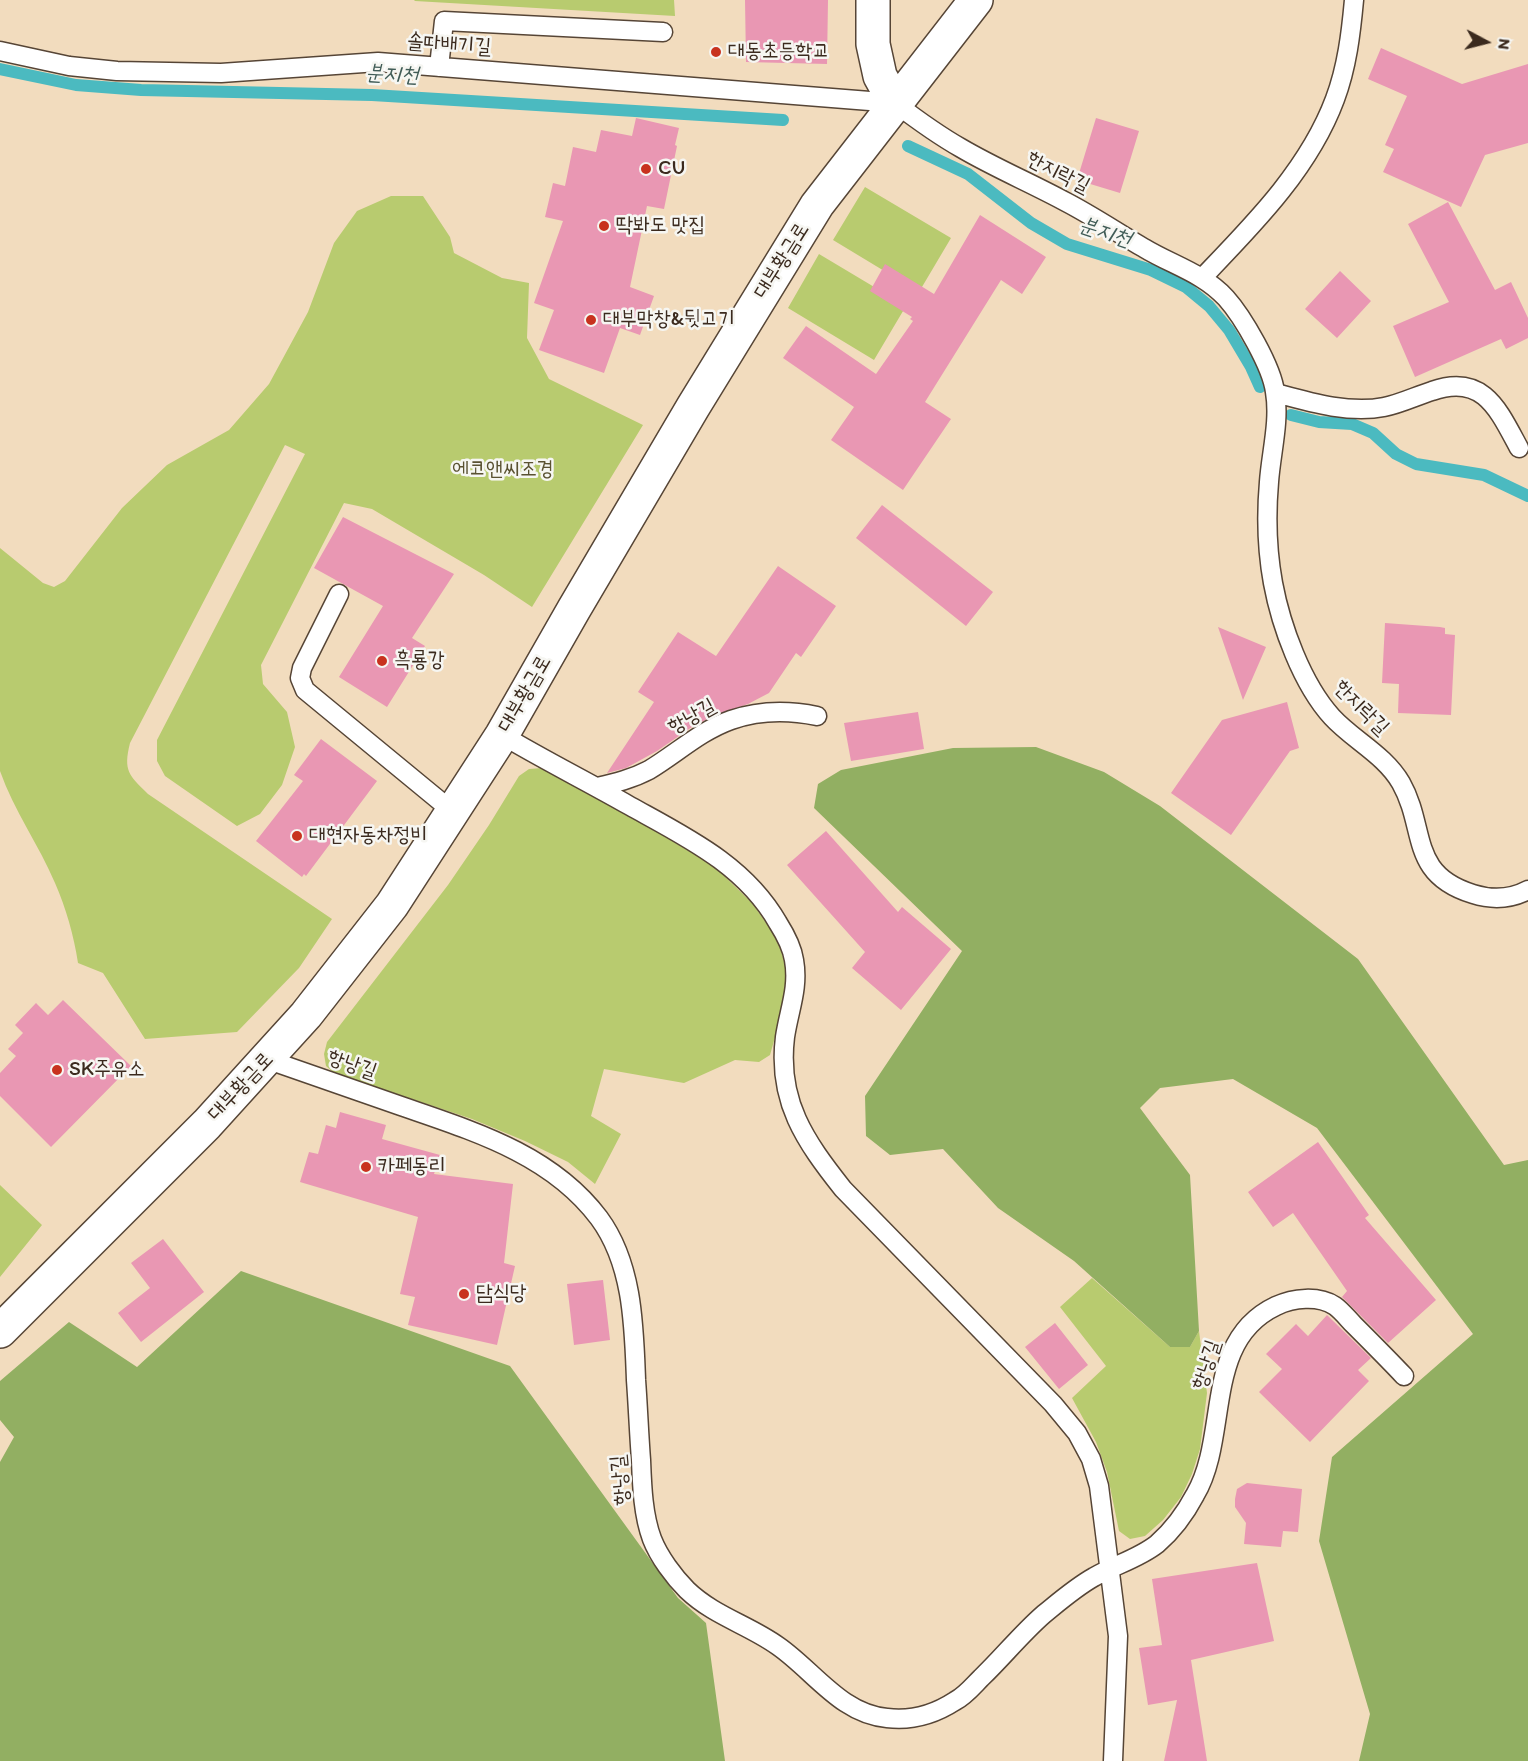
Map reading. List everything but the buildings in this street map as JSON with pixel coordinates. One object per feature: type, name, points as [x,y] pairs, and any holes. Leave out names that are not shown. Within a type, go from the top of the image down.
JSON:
[{"type":"main road","points":[[873,0],[873,44],[880,76],[895,103]]},
{"type":"main road","name":"대부황금로","points":[[0,1331],[207,1124],[306,1015],[392,905],[502,735],[756,302],[818,205],[976,0]]},
{"type":"lane","points":[[1202,278],[1291,179],[1317,136],[1335,99],[1347,59],[1354,0]]},
{"type":"lane","points":[[439,67],[444,21],[663,32]]},
{"type":"lane","name":"솔따배기길","points":[[0,51],[69,66],[117,71],[220,73],[378,62],[895,103]]},
{"type":"lane","name":"한지락길","points":[[895,103],[959,147],[1068,203],[1165,260],[1187,269],[1226,298],[1255,341],[1276,393],[1269,482],[1269,549],[1280,615],[1314,694],[1332,717],[1386,764],[1399,780],[1408,799],[1422,852],[1433,870],[1446,882],[1462,891],[1482,897],[1502,898],[1528,890]]},
{"type":"lane","points":[[1276,393],[1332,406],[1362,408],[1384,407],[1434,390],[1455,386],[1472,387],[1500,413],[1519,448]]},
{"type":"lane","points":[[339,594],[302,668],[300,678],[305,690],[452,811]]},
{"type":"lane","name":"항낭길","points":[[597,787],[625,780],[650,769],[707,731],[730,720],[775,711],[793,711],[817,716]]},
{"type":"lane","points":[[502,735],[693,840],[729,865],[751,886],[773,913],[787,937],[794,960],[796,987],[786,1035],[783,1065],[786,1092],[798,1121],[817,1155],[843,1189],[1053,1404],[1077,1433],[1091,1459],[1099,1486],[1118,1636],[1113,1761]]},
{"type":"lane","name":"항낭길","points":[[266,1059],[490,1138],[531,1158],[558,1175],[579,1194],[602,1222],[619,1256],[629,1291],[634,1327],[645,1510],[653,1542],[686,1590],[711,1610],[763,1635],[788,1653],[839,1700],[858,1711],[884,1718],[910,1719],[934,1712],[958,1700],[1040,1618],[1076,1588],[1131,1560],[1156,1544],[1178,1521],[1196,1494],[1208,1469],[1223,1379],[1233,1349],[1245,1329],[1260,1315],[1279,1304],[1298,1299],[1320,1300],[1335,1306],[1404,1376]]},
{"type":"green space","points":[[674,0],[675,16],[415,1]]},
{"type":"green space","points":[[865,187],[951,238],[919,292],[833,240]]},
{"type":"green space","name":"에코앤씨조경","points":[[391,196],[423,196],[450,237],[454,253],[502,278],[529,283],[527,338],[549,379],[643,425],[532,607],[484,575],[372,509],[344,503],[261,665],[263,684],[287,712],[295,747],[282,785],[260,814],[237,826],[165,776],[157,761],[157,740],[305,454],[285,445],[130,743],[127,760],[132,777],[148,794],[332,919],[299,968],[237,1032],[145,1039],[103,973],[78,963],[69,922],[59,893],[49,869],[12,800],[0,771],[0,548],[43,583],[54,587],[65,581],[122,508],[167,465],[229,430],[269,384],[308,312],[334,243],[357,211]]},
{"type":"green space","points":[[819,254],[906,306],[874,360],[788,308]]},
{"type":"green space","points":[[1036,747],[1104,772],[1160,806],[1358,959],[1504,1165],[1528,1160],[1528,1761],[1359,1761],[1370,1714],[1319,1541],[1332,1457],[1473,1334],[1317,1128],[1233,1079],[1160,1088],[1140,1108],[1190,1175],[1199,1331],[1190,1347],[1170,1347],[1074,1261],[998,1208],[943,1149],[890,1155],[866,1136],[865,1096],[962,951],[814,808],[818,784],[841,770],[953,748]]},
{"type":"green space","points":[[542,768],[558,773],[714,866],[752,903],[777,938],[787,971],[785,1002],[770,1055],[759,1062],[735,1060],[684,1083],[604,1069],[591,1116],[621,1134],[595,1184],[568,1162],[525,1141],[472,1119],[334,1073],[326,1066],[324,1054],[327,1042],[448,885],[519,776],[529,769]]},
{"type":"green space","points":[[0,1185],[42,1225],[0,1277]]},
{"type":"green space","points":[[241,1271],[510,1366],[678,1598],[706,1623],[725,1761],[0,1761],[0,1462],[14,1437],[0,1420],[0,1381],[69,1322],[137,1367]]},
{"type":"green space","points":[[1092,1278],[1170,1347],[1190,1347],[1199,1331],[1207,1393],[1200,1449],[1192,1474],[1181,1497],[1163,1520],[1145,1536],[1130,1539],[1119,1531],[1107,1472],[1096,1442],[1072,1398],[1106,1366],[1060,1307]]},
{"type":"waterway","name":"분지천","points":[[0,69],[76,85],[141,90],[372,95],[783,120]]},
{"type":"waterway","name":"분지천","points":[[908,146],[968,174],[1031,223],[1067,244],[1151,270],[1186,287],[1209,306],[1229,330],[1260,387]]},
{"type":"waterway","name":"분지천","points":[[1291,415],[1319,422],[1352,424],[1373,433],[1396,454],[1416,464],[1484,475],[1528,496]]},
{"type":"place","name":"대동초등학교","points":[[716,52]]},
{"type":"place","name":"CU","points":[[646,169]]},
{"type":"place","name":"딱봐도 맛집","points":[[604,226]]},
{"type":"place","name":"대부막창&뒷고기","points":[[591,320]]},
{"type":"place","name":"흑룡강","points":[[382,661]]},
{"type":"place","name":"대현자동차정비","points":[[297,836]]},
{"type":"place","name":"SK주유소","points":[[57,1070]]},
{"type":"place","name":"카페동리","points":[[366,1167]]},
{"type":"place","name":"담식당","points":[[464,1294]]}]
